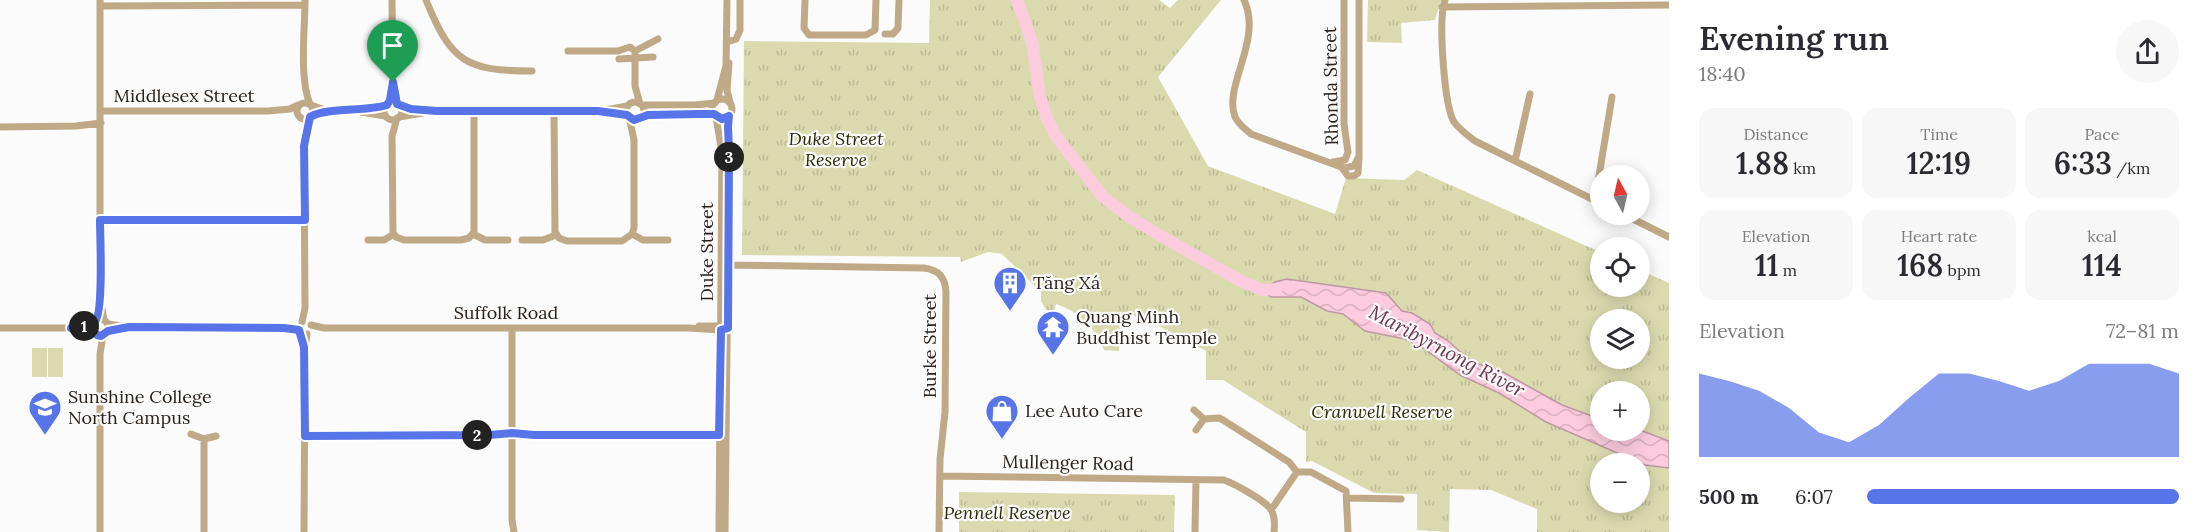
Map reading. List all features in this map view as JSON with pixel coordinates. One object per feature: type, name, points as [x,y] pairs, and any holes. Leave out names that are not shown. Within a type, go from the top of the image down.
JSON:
[{"type":"street","points":[[392,0],[393,82],[401,110],[392,136]]},
{"type":"street","points":[[426,0],[449,46],[468,62],[491,70],[532,70]]},
{"type":"street","points":[[715,116],[712,108],[726,66],[728,0]]},
{"type":"street","points":[[727,42],[736,39],[740,30],[740,0]]},
{"type":"street","points":[[805,0],[804,28],[809,35],[871,34],[875,30],[876,0]]},
{"type":"street","points":[[885,34],[893,34],[898,28],[899,0]]},
{"type":"street","points":[[1244,0],[1249,15],[1250,32],[1236,87],[1234,116],[1251,134],[1321,160]]},
{"type":"street","name":"Rhonda Street","points":[[1321,160],[1343,162],[1348,152],[1344,124],[1344,0]]},
{"type":"street","name":"Rhonda Street","points":[[1321,160],[1342,168],[1354,166],[1359,156],[1359,0]]},
{"type":"street","points":[[1590,198],[1475,141],[1454,121],[1447,98],[1442,23],[1444,3],[1630,2],[1669,5]]},
{"type":"street","points":[[100,532],[100,3],[305,3],[304,75],[306,96],[313,110],[304,146]]},
{"type":"street","points":[[634,51],[658,39]]},
{"type":"street","points":[[356,111],[387,104],[398,104],[411,109],[437,111],[598,111],[628,116],[634,120],[641,117],[715,116],[722,119],[729,116],[732,108],[727,91],[730,71],[727,42]]},
{"type":"street","points":[[568,51],[618,51],[630,47],[634,51],[635,86],[644,111],[634,140]]},
{"type":"street","points":[[619,59],[653,57]]},
{"type":"street","points":[[304,75],[296,109],[304,146],[304,532]]},
{"type":"street","points":[[393,82],[384,110],[392,136],[392,226],[394,234],[399,239],[461,240],[473,234],[474,111]]},
{"type":"street","points":[[522,240],[543,240],[556,235],[567,241],[622,241],[632,234],[634,228],[634,140],[628,116],[628,105],[635,86]]},
{"type":"street","points":[[1515,161],[1530,94]]},
{"type":"street","points":[[1603,165],[1612,98]]},
{"type":"street","points":[[598,111],[634,102],[695,105],[724,99],[730,102]]},
{"type":"street","points":[[299,104],[305,102],[319,108],[356,111],[393,120],[437,111]]},
{"type":"street","name":"Middlesex Street","points":[[100,111],[268,111],[290,109],[299,104]]},
{"type":"street","name":"Middlesex Street","points":[[268,111],[299,117]]},
{"type":"street","points":[[299,117],[305,119],[339,111]]},
{"type":"street","points":[[554,111],[554,223],[556,235]]},
{"type":"street","name":"Duke Street","points":[[715,116],[722,153],[725,265]]},
{"type":"street","name":"Duke Street","points":[[725,532],[723,328],[729,116]]},
{"type":"street","points":[[0,126],[100,126]]},
{"type":"street","points":[[100,220],[305,220]]},
{"type":"street","points":[[1645,225],[1669,237]]},
{"type":"street","points":[[368,240],[384,240],[394,234]]},
{"type":"street","points":[[473,234],[485,240],[508,240]]},
{"type":"street","points":[[632,234],[643,240],[668,240]]},
{"type":"street","name":"Burke Street","points":[[725,265],[924,268],[934,269],[940,273],[946,292],[945,412],[939,532]]},
{"type":"street","name":"Suffolk Road","points":[[0,328],[723,328]]},
{"type":"street","points":[[512,328],[512,532]]},
{"type":"street","points":[[1194,410],[1204,419],[1223,420],[1289,462],[1297,472]]},
{"type":"street","points":[[1196,430],[1204,419]]},
{"type":"street","points":[[191,434],[204,439],[216,436]]},
{"type":"street","points":[[305,436],[723,435]]},
{"type":"street","name":"Duke Street","points":[[718,532],[723,435]]},
{"type":"street","points":[[204,439],[204,532]]},
{"type":"street","points":[[1297,472],[1311,472],[1346,491],[1348,532]]},
{"type":"street","points":[[1274,532],[1271,510],[1297,472]]},
{"type":"street","name":"Mullenger Road","points":[[940,476],[1224,480],[1271,510]]},
{"type":"street","points":[[1196,480],[1196,532]]},
{"type":"street","points":[[1348,498],[1401,499]]},
{"type":"green space","points":[[930,0],[1159,0],[1170,8],[1178,0],[1221,0],[1158,77],[1208,166],[1335,214],[1346,178],[1404,180],[1417,170],[1590,248],[1590,297],[1650,297],[1650,274],[1669,283],[1669,441],[1650,434],[1650,381],[1590,381],[1590,419],[1321,290],[1271,297],[1301,297],[1327,311],[1343,314],[1365,331],[1405,339],[1423,348],[1460,375],[1499,393],[1546,422],[1617,453],[1590,453],[1590,513],[1650,513],[1650,466],[1669,468],[1669,532],[1537,532],[1537,509],[1491,490],[1450,489],[1449,532],[1417,530],[1417,494],[1374,493],[1312,461],[1306,462],[1306,432],[1223,380],[1206,380],[1206,351],[1146,319],[1120,312],[1119,351],[1104,350],[1091,327],[1072,311],[1056,304],[1054,310],[1046,310],[1041,301],[1041,292],[1002,254],[988,252],[961,262],[960,257],[742,255],[744,41],[929,43]]},
{"type":"green space","points":[[1368,0],[1441,0],[1435,20],[1401,23],[1402,43],[1367,42]]},
{"type":"green space","points":[[32,348],[47,348],[47,377],[32,377]]},
{"type":"green space","points":[[48,348],[63,348],[63,377],[48,377]]},
{"type":"green space","name":"Pennell Reserve","points":[[959,492],[1175,495],[1174,532],[959,532]]},
{"type":"water","points":[[1287,279],[1386,293],[1402,311],[1412,313],[1430,324],[1435,333],[1447,340],[1472,362],[1501,371],[1562,405],[1590,415],[1590,441],[1650,441],[1650,434],[1669,441],[1669,468],[1650,466],[1650,453],[1617,453],[1546,422],[1499,393],[1460,375],[1423,348],[1405,339],[1365,331],[1343,314],[1327,311],[1301,297],[1271,297],[1262,290],[1275,282]]},
{"type":"waterway","name":"Maribyrnong River","points":[[1017,0],[1032,42],[1040,96],[1046,116],[1055,135],[1103,197],[1159,235],[1239,280],[1262,290],[1277,289]]},
{"type":"place","name":"Tăng Xá","points":[[1010,312]]},
{"type":"place","name":"Quang Minh Buddhist Temple","points":[[1053,356]]},
{"type":"place","name":"Sunshine College North Campus","points":[[45,436]]},
{"type":"place","name":"Lee Auto Care","points":[[1002,440]]},
{"type":"route","points":[[393,82],[397,104],[411,109],[598,111],[627,115],[634,120],[642,116],[657,114],[714,114],[719,119],[729,116],[728,328],[721,330],[719,435],[512,433],[305,436],[304,347],[299,330],[129,327],[108,331],[101,336],[93,330],[71,328],[93,324],[97,320],[100,299],[100,220],[305,220],[304,146],[310,117],[387,105],[393,82]]},
{"type":"park label","name":"Duke Street Reserve","points":[[836,149]]},
{"type":"park label","name":"Cranwell Reserve","points":[[1382,412]]}]
